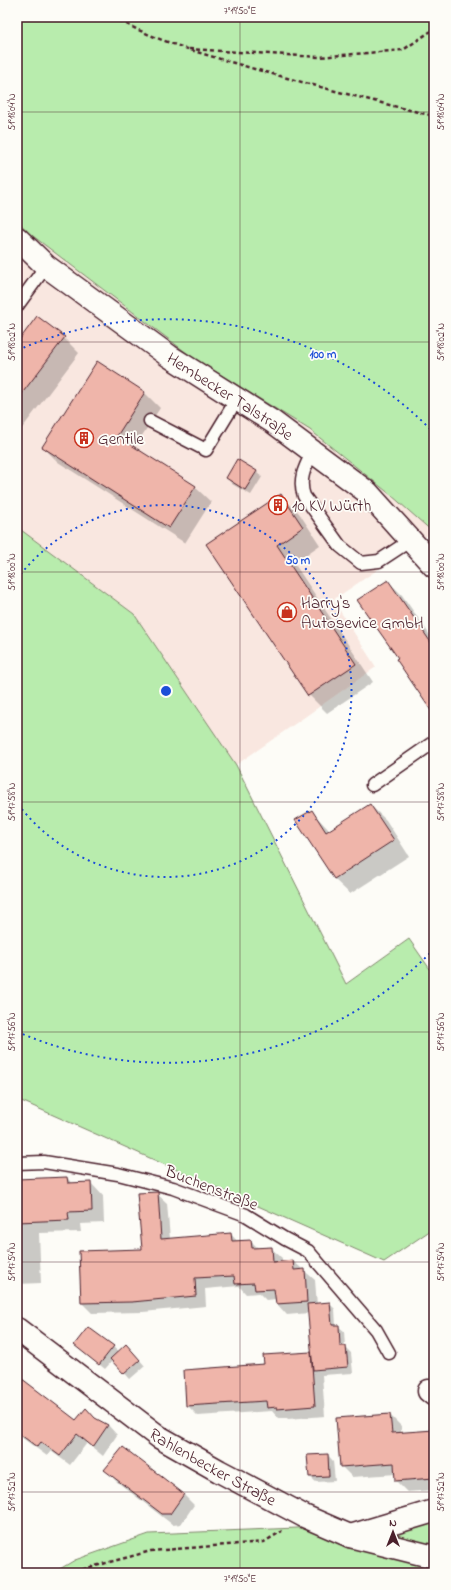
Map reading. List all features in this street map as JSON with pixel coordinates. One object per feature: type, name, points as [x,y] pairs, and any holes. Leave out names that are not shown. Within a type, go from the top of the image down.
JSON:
[{"type":"street","name":"Hembecker Talstraße","points":[[17,238],[46,266],[169,356],[273,422],[367,492],[434,566]]},
{"type":"street","name":"Rahlenbecker Straße","points":[[17,1329],[159,1437],[264,1496],[304,1516],[350,1536],[434,1557]]},
{"type":"street","points":[[350,1536],[434,1512]]},
{"type":"lane","points":[[17,306],[46,266]]},
{"type":"lane","points":[[150,420],[206,450],[237,399]]},
{"type":"lane","points":[[313,451],[301,478],[301,488],[304,496],[340,546],[354,559],[361,563],[379,561],[411,540]]},
{"type":"lane","points":[[372,785],[434,742]]},
{"type":"lane","name":"Buchenstraße","points":[[17,1163],[44,1162],[118,1174],[173,1188],[246,1215],[308,1251],[376,1330],[389,1352]]},
{"type":"path","points":[[114,17],[128,26],[184,48],[352,96],[434,116]]},
{"type":"path","points":[[184,48],[319,57],[404,50],[434,29]]},
{"type":"path","points":[[69,1573],[151,1551],[264,1542]]},
{"type":"shaded area","points":[[17,220],[29,233],[192,357],[310,430],[391,495],[433,532],[333,600],[376,667],[236,765],[134,614],[17,527]]},
{"type":"green space","points":[[17,17],[434,17],[434,533],[391,495],[310,430],[192,357],[29,233],[17,220]]},
{"type":"green space","points":[[17,527],[134,614],[236,765],[346,984],[409,939],[434,975],[434,1228],[384,1262],[17,1099]]},
{"type":"green space","points":[[434,1518],[434,1573],[53,1573],[75,1560],[149,1534],[297,1528]]},
{"type":"building","points":[[37,316],[65,337],[17,400],[17,343]]},
{"type":"building","name":"Gentile","points":[[97,361],[145,392],[117,436],[196,486],[169,528],[42,447]]},
{"type":"building","points":[[237,459],[257,471],[245,490],[226,478]]},
{"type":"building","name":"Harry's Autosevice GmbH","points":[[281,494],[303,527],[277,545],[356,664],[308,696],[206,544]]},
{"type":"building","points":[[388,580],[434,647],[434,715],[396,659],[398,658],[357,600]]},
{"type":"building","points":[[370,804],[394,840],[334,879],[295,820],[312,810],[326,832]]},
{"type":"building","points":[[67,1177],[68,1183],[91,1182],[92,1211],[68,1212],[69,1220],[17,1222],[17,1179]]},
{"type":"building","points":[[158,1192],[161,1239],[231,1233],[232,1241],[251,1240],[252,1248],[272,1247],[273,1262],[293,1260],[294,1270],[305,1269],[307,1302],[276,1304],[274,1289],[255,1290],[254,1283],[235,1284],[234,1276],[195,1278],[196,1296],[132,1302],[81,1303],[79,1251],[142,1249],[137,1193]]},
{"type":"building","points":[[330,1302],[332,1325],[339,1325],[340,1346],[346,1346],[348,1367],[313,1370],[307,1304]]},
{"type":"building","points":[[88,1327],[114,1346],[99,1365],[74,1345]]},
{"type":"building","points":[[126,1344],[140,1360],[124,1374],[110,1359]]},
{"type":"building","points":[[311,1352],[315,1406],[277,1409],[277,1407],[267,1408],[266,1401],[186,1406],[184,1370],[264,1364],[263,1355]]},
{"type":"building","points":[[17,1375],[76,1420],[86,1408],[95,1418],[108,1425],[93,1447],[77,1434],[60,1456],[41,1442],[37,1447],[17,1432]]},
{"type":"building","points":[[390,1414],[392,1433],[434,1430],[434,1478],[395,1481],[394,1463],[340,1467],[336,1418]]},
{"type":"building","points":[[123,1447],[184,1494],[170,1514],[162,1514],[104,1470]]},
{"type":"building","points":[[328,1454],[329,1476],[309,1477],[307,1455]]},
{"type":"place","name":"Gentile","points":[[84,438]]},
{"type":"place","name":"10 KV Würth","points":[[278,505]]},
{"type":"place","name":"Harry's Autosevice GmbH","points":[[287,612]]}]
